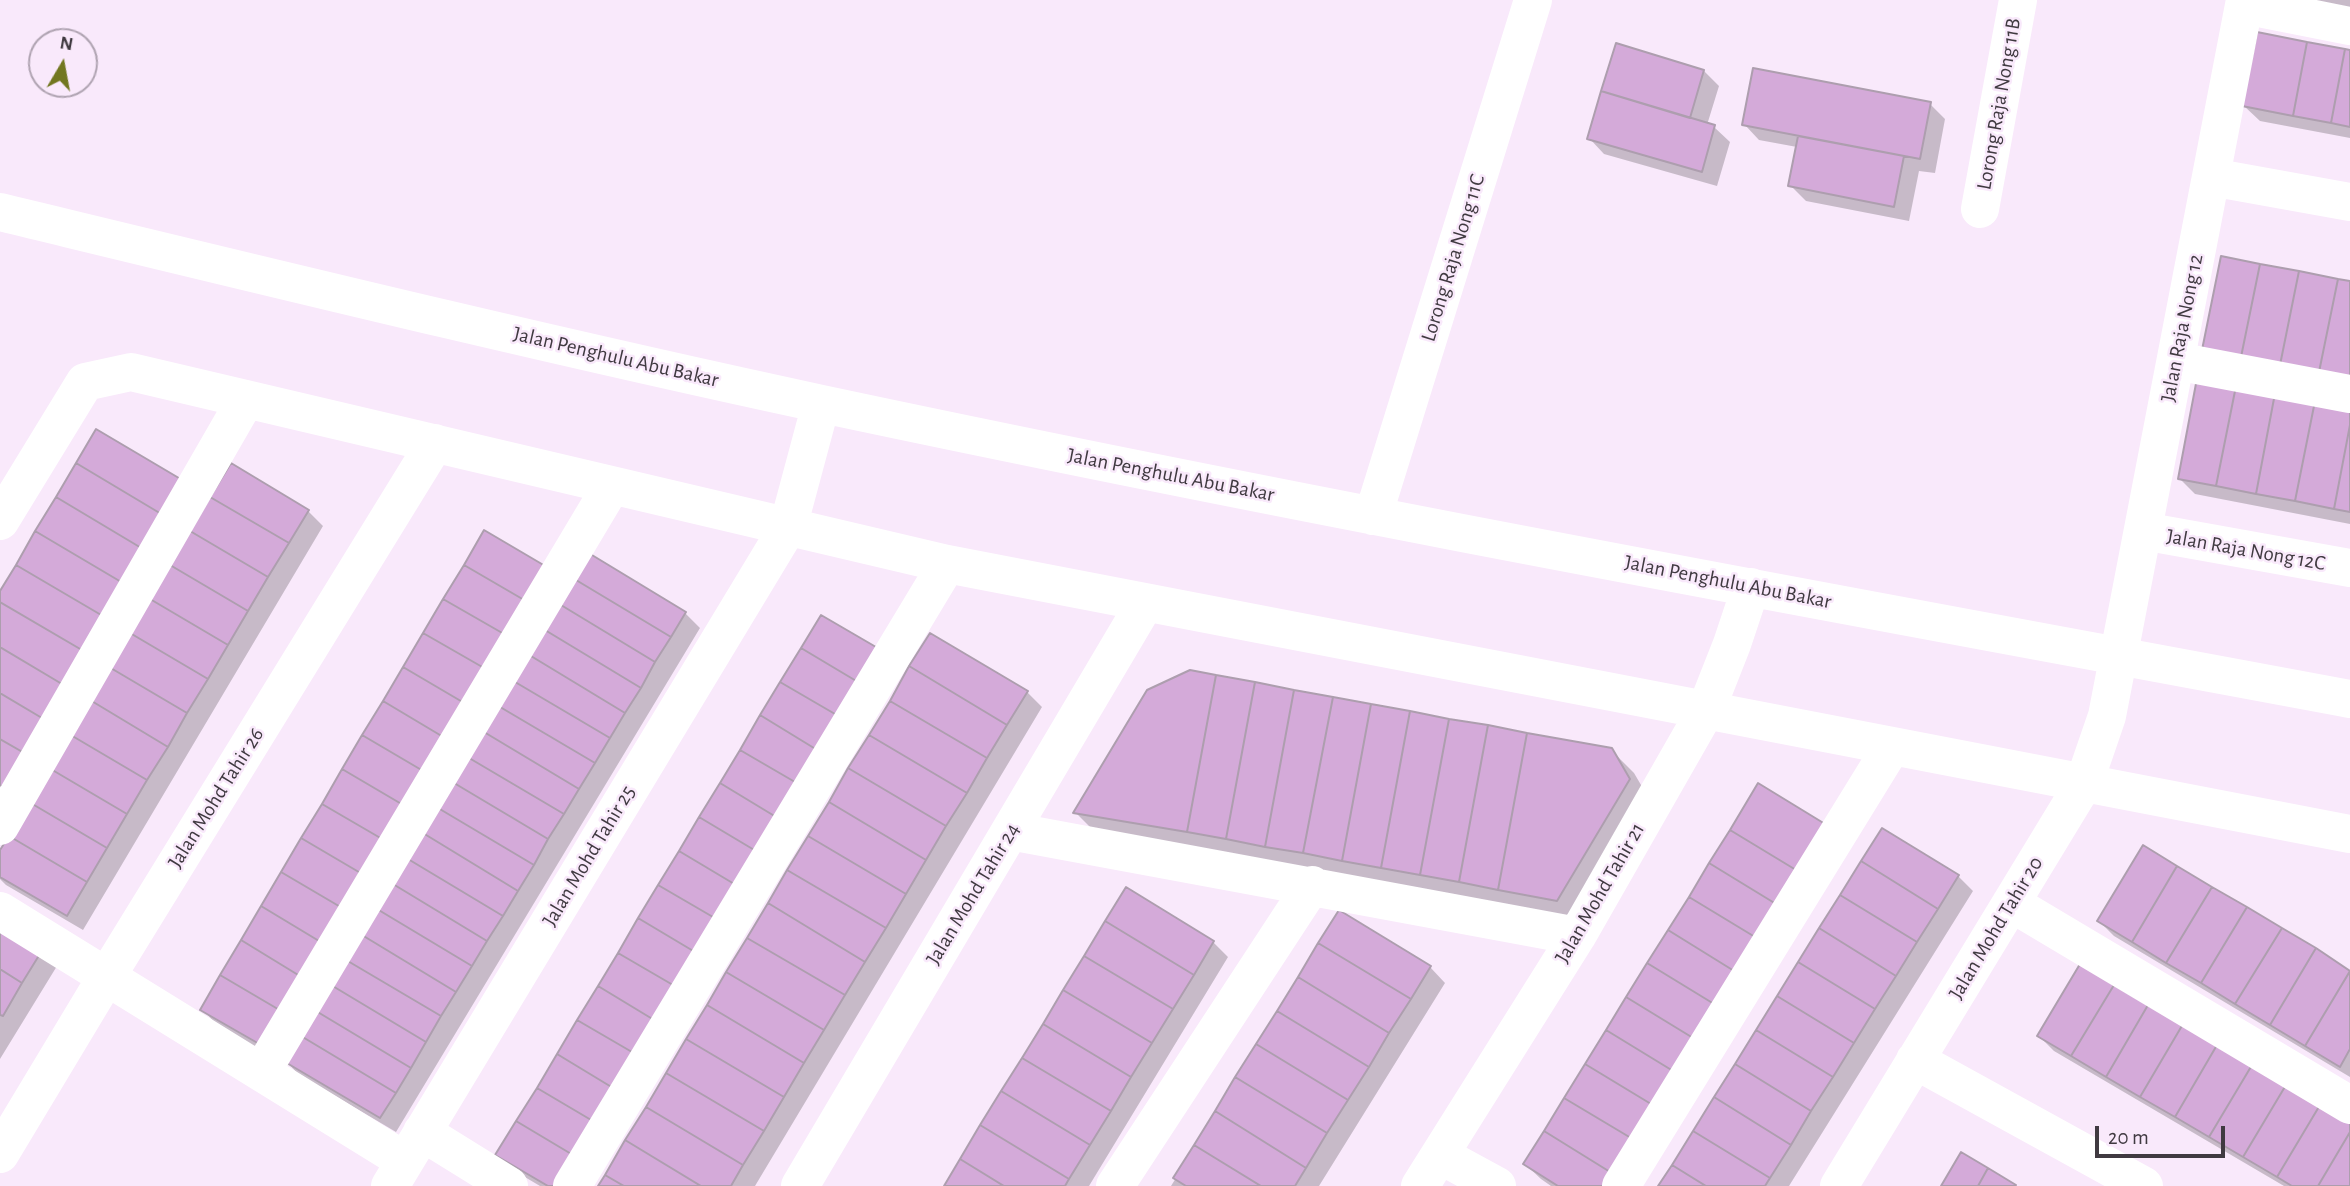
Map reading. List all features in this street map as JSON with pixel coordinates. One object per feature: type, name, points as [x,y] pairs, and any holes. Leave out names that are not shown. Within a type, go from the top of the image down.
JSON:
[{"type":"street","name":"Lorong Raja Nong 11C","points":[[1373,516],[1532,0]]},
{"type":"street","name":"Lorong Raja Nong 11B","points":[[1980,209],[2018,0]]},
{"type":"street","points":[[2245,3],[2350,26]]},
{"type":"street","name":"Jalan Raja Nong 12","points":[[2119,656],[2245,3]]},
{"type":"street","points":[[2211,177],[2350,202]]},
{"type":"street","name":"Jalan Penghulu Abu Bakar","points":[[0,212],[369,301],[821,404],[1373,516],[2350,699]]},
{"type":"street","points":[[2176,361],[2350,394]]},
{"type":"street","points":[[0,521],[85,382],[131,372],[947,564],[2350,834]]},
{"type":"street","points":[[0,826],[246,399]]},
{"type":"street","name":"Jalan Mohd Tahir 25","points":[[406,1160],[788,527],[821,404]]},
{"type":"street","name":"Jalan Mohd Tahir 26","points":[[0,1154],[435,443]]},
{"type":"street","points":[[262,1071],[612,485]]},
{"type":"street","name":"Jalan Raja Nong 12C","points":[[2143,531],[2350,568]]},
{"type":"street","points":[[572,1186],[947,564]]},
{"type":"street","name":"Jalan Mohd Tahir 21","points":[[1430,1170],[1577,936],[1706,710],[1751,587]]},
{"type":"street","name":"Jalan Mohd Tahir 24","points":[[800,1186],[1146,603]]},
{"type":"street","name":"Jalan Mohd Tahir 20","points":[[1839,1186],[2084,783],[2107,716],[2119,656]]},
{"type":"street","points":[[1621,1186],[1892,746]]},
{"type":"street","points":[[1010,831],[1577,936]]},
{"type":"street","points":[[1115,1186],[1312,886]]},
{"type":"street","points":[[2011,903],[2350,1105]]},
{"type":"street","points":[[0,911],[406,1160],[509,1186]]},
{"type":"street","points":[[1915,1060],[2144,1186]]},
{"type":"street","points":[[1430,1170],[1497,1186]]},
{"type":"building","points":[[2257,32],[2307,42],[2293,116],[2242,106]]},
{"type":"building","points":[[2307,42],[2345,49],[2331,123],[2293,116]]},
{"type":"building","points":[[1616,43],[1704,70],[1690,118],[1601,91]]},
{"type":"building","points":[[2345,49],[2350,50],[2350,127],[2331,123]]},
{"type":"building","points":[[1753,68],[1931,102],[1920,159],[1742,125]]},
{"type":"building","points":[[1601,91],[1715,125],[1702,172],[1587,139]]},
{"type":"building","points":[[1798,136],[1904,156],[1894,207],[1788,186]]},
{"type":"building","points":[[2221,256],[2260,264],[2241,357],[2202,350]]},
{"type":"building","points":[[2260,264],[2299,271],[2280,365],[2241,357]]},
{"type":"building","points":[[2299,271],[2338,279],[2319,372],[2280,365]]},
{"type":"building","points":[[2338,279],[2350,281],[2350,379],[2319,372]]},
{"type":"building","points":[[2198,373],[2237,381],[2216,486],[2178,479]]},
{"type":"building","points":[[2237,381],[2276,388],[2256,494],[2216,486]]},
{"type":"building","points":[[2276,388],[2316,396],[2295,501],[2256,494]]},
{"type":"building","points":[[2316,396],[2350,403],[2350,425],[2334,509],[2295,501]]},
{"type":"building","points":[[2350,425],[2350,512],[2334,509]]},
{"type":"building","points":[[96,429],[189,484],[168,518],[76,463]]},
{"type":"building","points":[[76,463],[168,518],[148,552],[56,497]]},
{"type":"building","points":[[231,463],[309,510],[289,543],[210,497]]},
{"type":"building","points":[[56,497],[148,552],[128,586],[35,531]]},
{"type":"building","points":[[210,497],[289,543],[268,577],[190,531]]},
{"type":"building","points":[[484,530],[552,570],[531,604],[464,565]]},
{"type":"building","points":[[35,531],[128,586],[108,619],[16,565]]},
{"type":"building","points":[[190,531],[268,577],[248,611],[170,565]]},
{"type":"building","points":[[587,552],[686,612],[671,637],[571,577]]},
{"type":"building","points":[[16,565],[108,619],[87,653],[0,602],[0,591]]},
{"type":"building","points":[[170,565],[248,611],[228,645],[150,599]]},
{"type":"building","points":[[464,565],[531,604],[511,638],[443,599]]},
{"type":"building","points":[[571,577],[671,637],[655,662],[556,602]]},
{"type":"building","points":[[150,599],[228,645],[208,679],[130,633]]},
{"type":"building","points":[[443,599],[511,638],[491,672],[423,633]]},
{"type":"building","points":[[0,602],[87,653],[67,687],[0,647]]},
{"type":"building","points":[[556,602],[655,662],[641,688],[540,627]]},
{"type":"building","points":[[821,615],[888,654],[868,688],[801,648]]},
{"type":"building","points":[[540,627],[641,688],[625,713],[526,653]]},
{"type":"building","points":[[130,633],[208,679],[187,713],[109,667]]},
{"type":"building","points":[[423,633],[491,672],[471,707],[403,667]]},
{"type":"building","points":[[930,633],[1028,691],[1007,725],[909,666]]},
{"type":"building","points":[[0,647],[67,687],[47,721],[0,693]]},
{"type":"building","points":[[801,648],[868,688],[847,721],[780,682]]},
{"type":"building","points":[[526,653],[625,713],[610,738],[510,679]]},
{"type":"building","points":[[909,666],[1007,725],[987,758],[890,701]]},
{"type":"building","points":[[109,667],[187,713],[168,747],[90,700]]},
{"type":"building","points":[[403,667],[471,707],[450,741],[383,701]]},
{"type":"building","points":[[1190,670],[1216,675],[1187,832],[1073,813],[1147,690]]},
{"type":"building","points":[[1216,675],[1255,682],[1226,839],[1187,832]]},
{"type":"building","points":[[510,679],[610,738],[595,763],[495,704]]},
{"type":"building","points":[[780,682],[847,721],[827,756],[760,715]]},
{"type":"building","points":[[1255,682],[1294,690],[1265,847],[1226,839]]},
{"type":"building","points":[[1294,690],[1333,697],[1303,853],[1265,847]]},
{"type":"building","points":[[0,693],[47,721],[26,754],[0,739]]},
{"type":"building","points":[[1333,697],[1371,704],[1342,861],[1303,853]]},
{"type":"building","points":[[90,700],[168,747],[147,780],[69,734]]},
{"type":"building","points":[[383,701],[450,741],[430,775],[362,735]]},
{"type":"building","points":[[890,701],[987,758],[967,793],[869,735]]},
{"type":"building","points":[[495,704],[595,763],[579,789],[479,729]]},
{"type":"building","points":[[1371,704],[1410,711],[1381,868],[1342,861]]},
{"type":"building","points":[[1410,711],[1449,719],[1420,875],[1381,868]]},
{"type":"building","points":[[760,715],[827,756],[807,789],[740,750]]},
{"type":"building","points":[[1449,719],[1488,725],[1459,882],[1420,875]]},
{"type":"building","points":[[1488,725],[1527,733],[1498,890],[1459,882]]},
{"type":"building","points":[[479,729],[579,789],[564,814],[464,755]]},
{"type":"building","points":[[1527,733],[1612,748],[1630,779],[1557,901],[1498,890]]},
{"type":"building","points":[[69,734],[147,780],[127,814],[49,768]]},
{"type":"building","points":[[362,735],[430,775],[410,809],[342,769]]},
{"type":"building","points":[[869,735],[967,793],[946,826],[848,768]]},
{"type":"building","points":[[0,739],[26,754],[6,789],[0,785]]},
{"type":"building","points":[[740,750],[807,789],[786,823],[720,783]]},
{"type":"building","points":[[464,755],[564,814],[548,839],[449,780]]},
{"type":"building","points":[[49,768],[127,814],[107,848],[29,802]]},
{"type":"building","points":[[848,768],[946,826],[926,860],[829,802]]},
{"type":"building","points":[[342,769],[410,809],[389,843],[322,804]]},
{"type":"building","points":[[449,780],[548,839],[534,865],[433,805]]},
{"type":"building","points":[[720,783],[786,823],[766,857],[699,817]]},
{"type":"building","points":[[1758,783],[1830,827],[1801,873],[1730,830]]},
{"type":"building","points":[[29,802],[107,848],[87,882],[9,836]]},
{"type":"building","points":[[829,802],[926,860],[906,894],[808,836]]},
{"type":"building","points":[[322,804],[389,843],[369,878],[301,838]]},
{"type":"building","points":[[433,805],[534,865],[518,891],[418,830]]},
{"type":"building","points":[[699,817],[766,857],[746,891],[679,851]]},
{"type":"building","points":[[1882,828],[1959,875],[1938,909],[1861,861]]},
{"type":"building","points":[[418,830],[518,891],[503,916],[403,856]]},
{"type":"building","points":[[1730,830],[1801,873],[1781,907],[1709,863]]},
{"type":"building","points":[[9,836],[87,882],[67,916],[0,877],[0,850]]},
{"type":"building","points":[[808,836],[906,894],[886,928],[787,870]]},
{"type":"building","points":[[301,838],[369,878],[349,912],[281,872]]},
{"type":"building","points":[[2143,845],[2177,866],[2132,942],[2097,921]]},
{"type":"building","points":[[679,851],[746,891],[725,924],[658,885]]},
{"type":"building","points":[[403,856],[503,916],[487,941],[388,881]]},
{"type":"building","points":[[1861,861],[1938,909],[1917,942],[1840,895]]},
{"type":"building","points":[[1709,863],[1781,907],[1760,940],[1689,897]]},
{"type":"building","points":[[2177,866],[2212,887],[2166,963],[2132,942]]},
{"type":"building","points":[[787,870],[886,928],[865,962],[768,903]]},
{"type":"building","points":[[281,872],[349,912],[329,947],[261,906]]},
{"type":"building","points":[[388,881],[487,941],[472,966],[372,906]]},
{"type":"building","points":[[658,885],[725,924],[705,958],[638,918]]},
{"type":"building","points":[[1126,887],[1214,941],[1194,975],[1105,921]]},
{"type":"building","points":[[2212,887],[2247,907],[2201,983],[2166,963]]},
{"type":"building","points":[[1840,895],[1917,942],[1896,976],[1819,928]]},
{"type":"building","points":[[1689,897],[1760,940],[1739,974],[1668,930]]},
{"type":"building","points":[[768,903],[865,962],[845,995],[747,938]]},
{"type":"building","points":[[261,906],[329,947],[308,981],[241,940]]},
{"type":"building","points":[[372,906],[472,966],[456,992],[357,932]]},
{"type":"building","points":[[2247,907],[2282,928],[2235,1004],[2201,983]]},
{"type":"building","points":[[1339,910],[1431,966],[1411,999],[1318,943]]},
{"type":"building","points":[[638,918],[705,958],[685,992],[618,953]]},
{"type":"building","points":[[1105,921],[1194,975],[1173,1009],[1084,956]]},
{"type":"building","points":[[0,923],[43,949],[22,983],[0,969]]},
{"type":"building","points":[[1819,928],[1896,976],[1875,1009],[1798,962]]},
{"type":"building","points":[[2282,928],[2316,948],[2270,1025],[2235,1004]]},
{"type":"building","points":[[1668,930],[1739,974],[1719,1007],[1647,963]]},
{"type":"building","points":[[357,932],[456,992],[441,1016],[341,957]]},
{"type":"building","points":[[747,938],[845,995],[824,1030],[726,972]]},
{"type":"building","points":[[241,940],[308,981],[288,1015],[220,975]]},
{"type":"building","points":[[1318,943],[1411,999],[1389,1033],[1298,977]]},
{"type":"building","points":[[2316,948],[2350,971],[2305,1046],[2270,1025]]},
{"type":"building","points":[[618,953],[685,992],[664,1026],[598,986]]},
{"type":"building","points":[[1084,956],[1173,1009],[1152,1043],[1063,990]]},
{"type":"building","points":[[341,957],[441,1016],[426,1042],[326,982]]},
{"type":"building","points":[[1798,962],[1875,1009],[1854,1043],[1777,996]]},
{"type":"building","points":[[1647,963],[1719,1007],[1698,1041],[1626,997]]},
{"type":"building","points":[[2080,964],[2114,985],[2071,1056],[2037,1036]]},
{"type":"building","points":[[0,969],[22,983],[3,1016],[0,1015]]},
{"type":"building","points":[[2350,971],[2350,1049],[2340,1067],[2305,1046]]},
{"type":"building","points":[[726,972],[824,1030],[804,1063],[707,1005]]},
{"type":"building","points":[[220,975],[288,1015],[268,1049],[200,1010]]},
{"type":"building","points":[[1298,977],[1389,1033],[1369,1067],[1277,1011]]},
{"type":"building","points":[[326,982],[426,1042],[411,1068],[311,1008]]},
{"type":"building","points":[[2114,985],[2148,1005],[2106,1077],[2071,1056]]},
{"type":"building","points":[[598,986],[664,1026],[644,1059],[577,1020]]},
{"type":"building","points":[[1063,990],[1152,1043],[1131,1077],[1043,1024]]},
{"type":"building","points":[[1777,996],[1854,1043],[1833,1077],[1756,1030]]},
{"type":"building","points":[[1626,997],[1698,1041],[1678,1074],[1606,1030]]},
{"type":"building","points":[[707,1005],[804,1063],[784,1097],[686,1039]]},
{"type":"building","points":[[2148,1005],[2183,1024],[2140,1097],[2106,1077]]},
{"type":"building","points":[[311,1008],[411,1068],[396,1093],[296,1033]]},
{"type":"building","points":[[1277,1011],[1369,1067],[1348,1100],[1256,1044]]},
{"type":"building","points":[[577,1020],[644,1059],[623,1094],[557,1054]]},
{"type":"building","points":[[1043,1024],[1131,1077],[1111,1111],[1022,1058]]},
{"type":"building","points":[[2183,1024],[2217,1045],[2175,1117],[2140,1097]]},
{"type":"building","points":[[1606,1030],[1678,1074],[1656,1107],[1585,1064]]},
{"type":"building","points":[[1756,1030],[1833,1077],[1811,1111],[1735,1064]]},
{"type":"building","points":[[296,1033],[396,1093],[380,1118],[280,1059]]},
{"type":"building","points":[[686,1039],[784,1097],[764,1131],[666,1073]]},
{"type":"building","points":[[1256,1044],[1348,1100],[1327,1133],[1235,1077]]},
{"type":"building","points":[[2217,1045],[2252,1065],[2209,1137],[2175,1117]]},
{"type":"building","points":[[557,1054],[623,1094],[603,1127],[537,1088]]},
{"type":"building","points":[[1022,1058],[1111,1111],[1090,1145],[1001,1091]]},
{"type":"building","points":[[1585,1064],[1656,1107],[1636,1141],[1564,1098]]},
{"type":"building","points":[[1735,1064],[1811,1111],[1791,1145],[1714,1097]]},
{"type":"building","points":[[2252,1065],[2286,1085],[2243,1157],[2209,1137]]},
{"type":"building","points":[[666,1073],[764,1131],[743,1165],[646,1107]]},
{"type":"building","points":[[1235,1077],[1327,1133],[1306,1168],[1215,1111]]},
{"type":"building","points":[[2286,1085],[2320,1105],[2277,1177],[2243,1157]]},
{"type":"building","points":[[537,1088],[603,1127],[583,1161],[516,1121]]},
{"type":"building","points":[[1001,1091],[1090,1145],[1069,1179],[980,1125]]},
{"type":"building","points":[[1714,1097],[1791,1145],[1770,1178],[1693,1131]]},
{"type":"building","points":[[1564,1098],[1636,1141],[1615,1175],[1544,1131]]},
{"type":"building","points":[[2320,1105],[2350,1123],[2350,1132],[2318,1186],[2292,1186],[2277,1177]]},
{"type":"building","points":[[646,1107],[743,1165],[731,1186],[701,1186],[625,1140]]},
{"type":"building","points":[[1215,1111],[1306,1168],[1295,1186],[1261,1186],[1194,1145]]},
{"type":"building","points":[[516,1121],[583,1161],[568,1186],[548,1186],[495,1155]]},
{"type":"building","points":[[980,1125],[1069,1179],[1065,1186],[1004,1186],[960,1159]]},
{"type":"building","points":[[1544,1131],[1615,1175],[1609,1186],[1558,1186],[1523,1164]]},
{"type":"building","points":[[1693,1131],[1770,1178],[1765,1186],[1706,1186],[1672,1165]]},
{"type":"building","points":[[2350,1132],[2350,1186],[2318,1186]]},
{"type":"building","points":[[625,1140],[701,1186],[624,1186],[605,1175]]},
{"type":"building","points":[[1194,1145],[1261,1186],[1186,1186],[1173,1178]]},
{"type":"building","points":[[1961,1152],[1988,1168],[1978,1186],[1941,1186]]},
{"type":"building","points":[[960,1159],[1004,1186],[944,1186]]},
{"type":"building","points":[[1672,1165],[1706,1186],[1658,1186]]},
{"type":"building","points":[[1988,1168],[2016,1185],[1978,1186]]},
{"type":"building","points":[[605,1175],[624,1186],[598,1186]]}]
